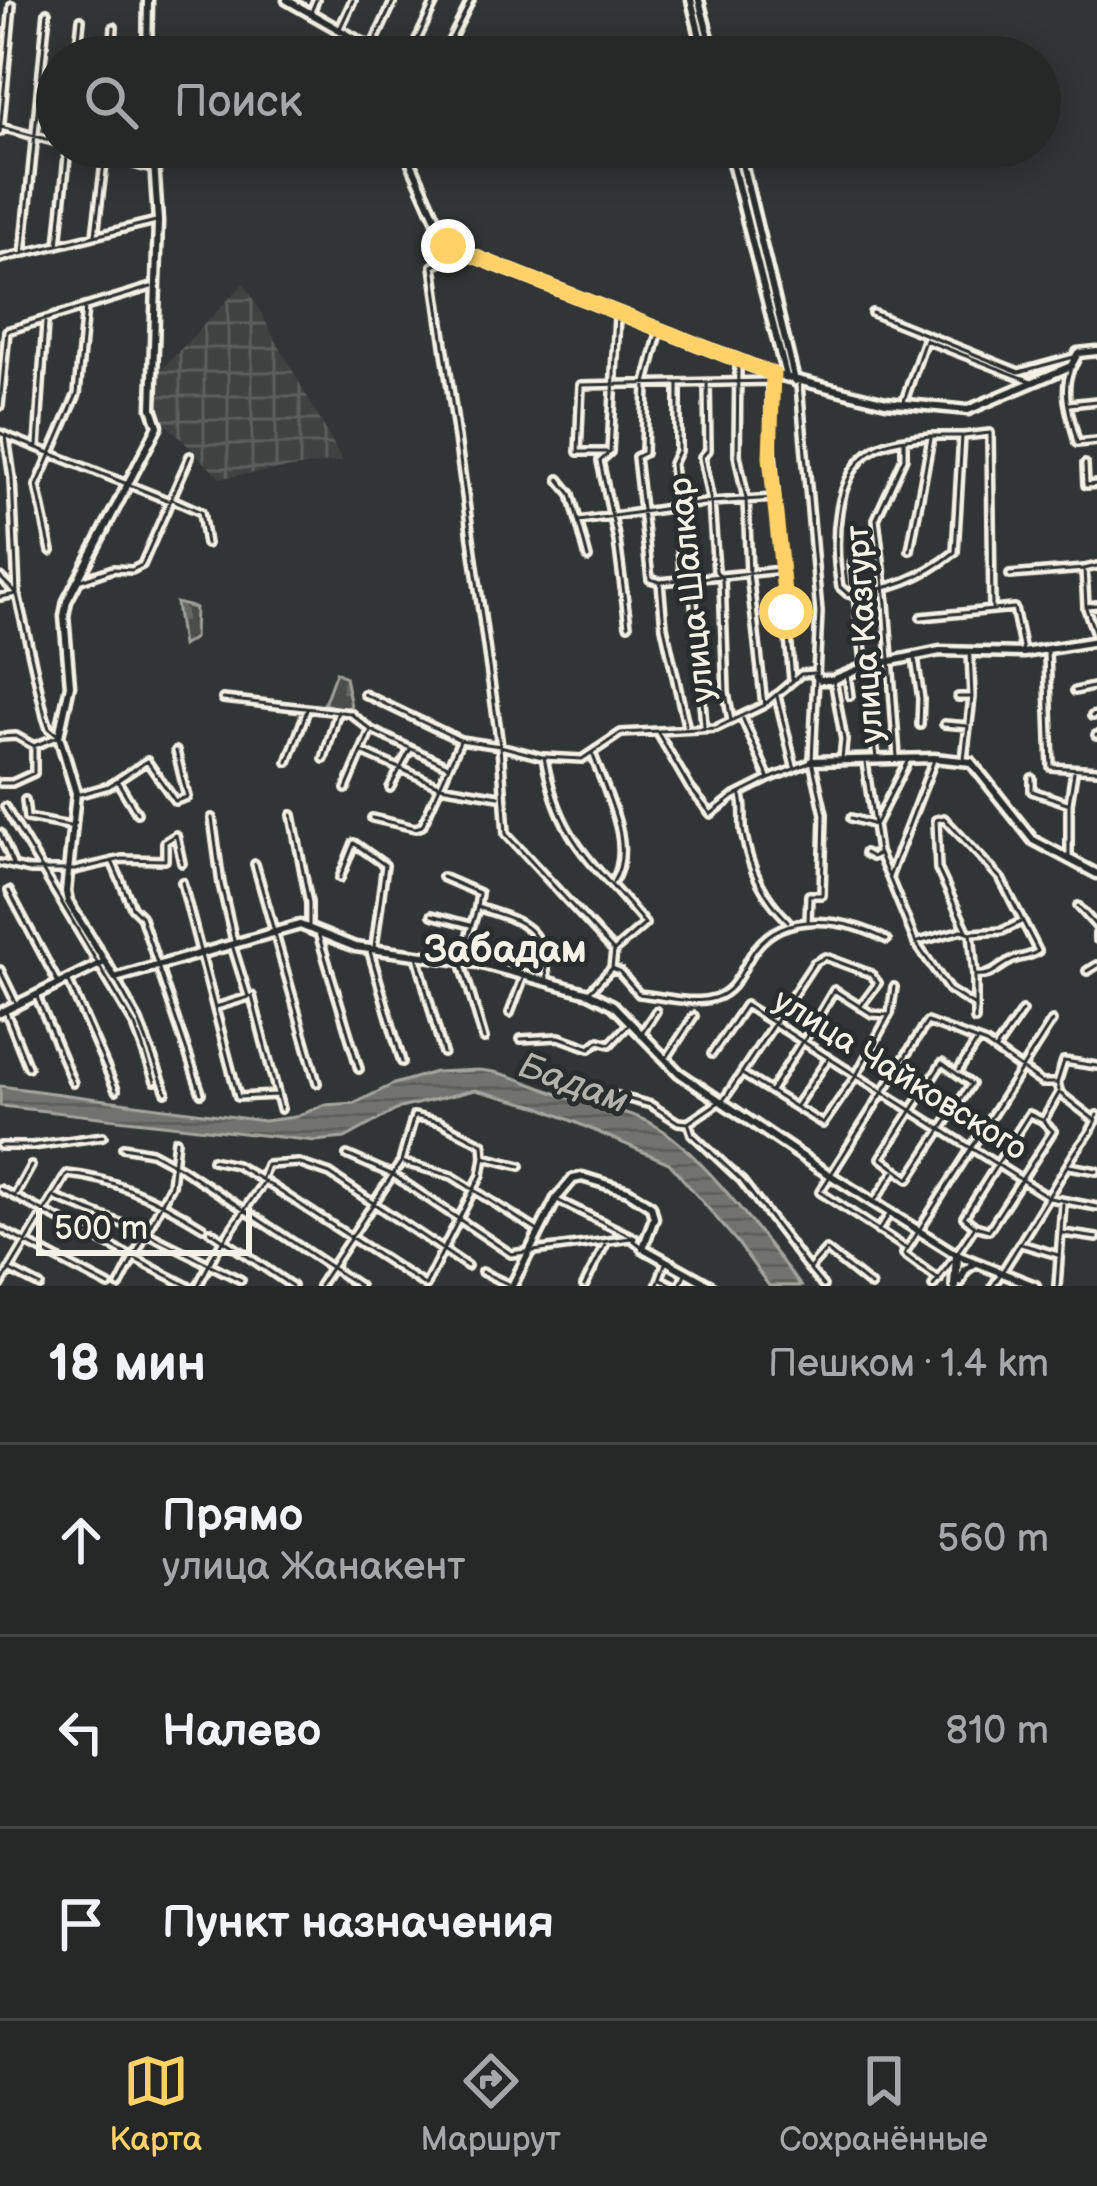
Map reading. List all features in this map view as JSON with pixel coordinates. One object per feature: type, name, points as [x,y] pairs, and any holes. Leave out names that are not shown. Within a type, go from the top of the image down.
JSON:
[{"type":"main road","points":[[957,1256],[958,1285]]},
{"type":"street","points":[[147,36],[148,0]]},
{"type":"street","points":[[286,0],[350,36]]},
{"type":"street","points":[[310,13],[316,0]]},
{"type":"street","points":[[339,30],[353,0]]},
{"type":"street","points":[[378,36],[394,0]]},
{"type":"street","points":[[419,36],[436,0]]},
{"type":"street","points":[[453,36],[471,0]]},
{"type":"street","points":[[695,0],[704,36]]},
{"type":"street","points":[[12,5],[0,129],[35,136]]},
{"type":"street","points":[[45,36],[47,12]]},
{"type":"street","points":[[79,36],[81,20]]},
{"type":"street","points":[[113,36],[114,27]]},
{"type":"street","points":[[23,254],[36,126]]},
{"type":"street","points":[[58,245],[68,168]]},
{"type":"street","points":[[95,238],[104,168]]},
{"type":"street","points":[[147,168],[157,171]]},
{"type":"street","points":[[59,736],[70,685],[64,616],[158,426],[152,408],[156,168]]},
{"type":"street","points":[[413,168],[445,242],[771,378]]},
{"type":"street","points":[[734,168],[794,381]]},
{"type":"street","points":[[743,168],[794,381],[815,532],[820,644],[812,761],[826,839],[822,895],[809,896],[808,922]]},
{"type":"street","points":[[0,260],[158,221]]},
{"type":"street","points":[[464,253],[433,266],[500,746],[506,835],[511,844],[614,951],[614,969],[639,994],[716,998],[735,984],[758,945],[790,923],[859,928],[887,940]]},
{"type":"street","points":[[0,406],[7,331],[156,286]]},
{"type":"street","points":[[51,551],[37,486],[77,394],[85,307]]},
{"type":"street","points":[[872,313],[1019,372],[1097,351]]},
{"type":"street","points":[[617,314],[610,452],[600,461],[628,625]]},
{"type":"street","points":[[37,447],[45,320]]},
{"type":"street","points":[[660,330],[646,383],[644,453],[636,457],[650,579],[660,582],[782,570]]},
{"type":"street","points":[[903,405],[923,340],[1034,382]]},
{"type":"street","points":[[1077,355],[1066,380],[1068,416],[1077,443],[1097,441]]},
{"type":"street","points":[[738,362],[737,455],[746,499],[764,705]]},
{"type":"street","points":[[610,452],[578,452],[580,387],[771,378],[903,405],[968,410],[1071,366]]},
{"type":"street","points":[[771,378],[770,457],[792,680]]},
{"type":"street","points":[[679,383],[678,451],[672,464],[683,579]]},
{"type":"street","name":"улица Шалкар","points":[[707,383],[708,450],[702,457],[720,574],[731,722]]},
{"type":"street","points":[[1067,404],[1097,401]]},
{"type":"street","points":[[962,436],[956,552],[928,574],[883,588],[848,594],[840,587],[833,538],[838,509],[851,478],[871,450],[931,436],[990,433],[992,608]]},
{"type":"street","points":[[3,434],[201,512],[206,544]]},
{"type":"street","points":[[3,434],[12,478],[17,594],[45,716],[49,728],[59,736],[75,780],[68,902],[134,1026],[155,1081]]},
{"type":"street","points":[[910,550],[931,436]]},
{"type":"street","name":"улица Казгурт","points":[[897,759],[876,519],[904,458],[904,440]]},
{"type":"street","points":[[79,581],[113,569],[138,569],[190,456]]},
{"type":"street","points":[[1084,464],[1086,484],[1097,484]]},
{"type":"street","points":[[559,478],[571,494],[588,558]]},
{"type":"street","points":[[579,521],[776,498]]},
{"type":"street","points":[[852,562],[876,760]]},
{"type":"street","points":[[1010,575],[1097,566]]},
{"type":"street","points":[[364,694],[460,740],[570,760],[592,755],[621,733],[731,722],[764,705],[801,674],[816,674],[825,682],[867,666],[915,656],[1023,653],[1097,640],[1086,606],[1084,569]]},
{"type":"street","points":[[0,577],[17,594]]},
{"type":"street","points":[[692,578],[704,728]]},
{"type":"street","points":[[660,582],[664,626],[686,727]]},
{"type":"street","points":[[0,597],[17,594]]},
{"type":"street","points":[[1086,606],[1097,605]]},
{"type":"street","points":[[921,617],[1014,608],[1023,653]]},
{"type":"street","points":[[1047,650],[1051,767],[1097,770]]},
{"type":"street","points":[[964,760],[972,697],[970,651]]},
{"type":"street","points":[[915,656],[920,725]]},
{"type":"street","points":[[847,675],[850,696]]},
{"type":"street","points":[[833,680],[844,740],[842,760]]},
{"type":"street","points":[[1075,691],[1097,686]]},
{"type":"street","points":[[776,696],[795,768]]},
{"type":"street","points":[[958,697],[972,697]]},
{"type":"street","points":[[223,699],[350,713],[371,730],[448,766]]},
{"type":"street","points":[[288,763],[308,709]]},
{"type":"street","points":[[324,759],[338,712]]},
{"type":"street","points":[[742,717],[769,778]]},
{"type":"street","points":[[944,724],[968,726]]},
{"type":"street","points":[[346,789],[371,730]]},
{"type":"street","points":[[656,730],[711,814],[769,778],[812,761],[934,758],[971,762],[1033,840],[1097,874]]},
{"type":"street","points":[[0,736],[16,736],[34,746]]},
{"type":"street","points":[[34,746],[59,736]]},
{"type":"street","points":[[372,818],[416,829],[422,826],[460,740]]},
{"type":"street","points":[[0,782],[12,783],[34,772],[34,746]]},
{"type":"street","points":[[390,788],[411,748]]},
{"type":"street","points":[[75,799],[118,781],[147,761],[175,801],[184,799],[176,751]]},
{"type":"street","points":[[362,752],[440,786],[501,796]]},
{"type":"street","points":[[592,755],[623,848],[621,868],[612,884]]},
{"type":"street","points":[[544,757],[551,799],[578,850],[645,924],[614,951]]},
{"type":"street","points":[[889,877],[934,758]]},
{"type":"street","points":[[875,825],[909,759]]},
{"type":"street","points":[[865,760],[879,852],[916,943],[949,990],[975,1006]]},
{"type":"street","points":[[1069,858],[1074,770]]},
{"type":"street","points":[[1032,778],[1032,791],[1069,803]]},
{"type":"street","points":[[118,781],[136,813]]},
{"type":"street","points":[[741,794],[746,814],[742,832],[751,869],[769,902],[790,923]]},
{"type":"street","points":[[75,799],[81,813]]},
{"type":"street","points":[[25,800],[27,818],[71,826]]},
{"type":"street","points":[[4,807],[115,978],[139,1021],[166,1092]]},
{"type":"street","points":[[292,814],[313,929],[358,1070]]},
{"type":"street","points":[[212,818],[221,884],[248,998]]},
{"type":"street","points":[[851,818],[875,825]]},
{"type":"street","points":[[975,975],[997,972],[1038,951],[1001,879],[944,818],[936,820],[935,850],[941,879],[969,932],[975,1020]]},
{"type":"street","points":[[0,833],[17,867]]},
{"type":"street","points":[[0,863],[68,870],[112,861],[165,860],[166,842],[176,836],[182,863]]},
{"type":"street","points":[[340,878],[354,843],[385,865],[371,949],[402,1062]]},
{"type":"street","points":[[865,854],[875,857],[879,852]]},
{"type":"street","points":[[112,861],[132,907],[141,916],[201,1093]]},
{"type":"street","points":[[255,864],[317,1083]]},
{"type":"street","points":[[442,877],[479,893],[461,961],[484,1039]]},
{"type":"street","points":[[182,881],[238,1097],[277,1095]]},
{"type":"street","points":[[9,891],[58,985]]},
{"type":"street","points":[[477,907],[518,920],[536,934],[548,980]]},
{"type":"street","points":[[1078,907],[1094,931]]},
{"type":"street","points":[[432,915],[472,926]]},
{"type":"street","points":[[916,943],[932,936],[1002,931],[1023,921]]},
{"type":"street","points":[[115,978],[292,925],[371,949],[461,961],[589,993],[609,1002],[679,1073],[830,1175],[957,1256],[1035,1286]]},
{"type":"street","points":[[417,954],[442,1053]]},
{"type":"street","points":[[610,1094],[651,1105],[688,1124],[721,1101],[814,963],[824,958],[872,974],[878,983],[860,1007]]},
{"type":"street","points":[[28,1067],[3,1011],[101,963]]},
{"type":"street","points":[[1087,971],[1097,965]]},
{"type":"street","points":[[589,993],[614,969]]},
{"type":"street","points":[[0,970],[17,1004]]},
{"type":"street","points":[[510,1013],[524,974]]},
{"type":"street","points":[[68,980],[116,1090]]},
{"type":"street","points":[[741,1073],[823,1124],[889,1016],[894,987]]},
{"type":"street","points":[[770,1093],[834,990],[872,1015],[889,1016]]},
{"type":"street","points":[[37,995],[74,1083]]},
{"type":"street","points":[[967,999],[974,995]]},
{"type":"street","points":[[214,1007],[252,997],[281,1109]]},
{"type":"street","name":"улица Чайковского","points":[[712,1054],[745,1005],[1050,1198],[1097,1207]]},
{"type":"street","points":[[641,1034],[656,1011]]},
{"type":"street","points":[[995,1051],[1022,1011]]},
{"type":"street","points":[[667,1058],[694,1016]]},
{"type":"street","points":[[939,1280],[878,1231],[820,1194],[830,1175],[928,1021],[995,1051],[1042,1083],[1057,1083]]},
{"type":"street","points":[[905,1252],[1052,1021]]},
{"type":"street","points":[[521,1040],[559,1036],[590,1048],[597,1042],[610,1044],[630,1023]]},
{"type":"street","points":[[958,1072],[977,1042]]},
{"type":"street","points":[[795,1108],[828,1058]]},
{"type":"street","points":[[1043,1121],[1059,1093],[1057,1083],[1065,1060],[1097,1066]]},
{"type":"street","points":[[941,1064],[958,1072],[972,1082],[942,1130],[911,1178],[896,1170],[881,1158],[941,1064]]},
{"type":"street","points":[[993,1286],[1097,1119],[1059,1093]]},
{"type":"street","points":[[1030,1114],[1043,1121],[1053,1131],[1022,1181],[989,1231],[975,1226],[964,1217],[1030,1114]]},
{"type":"street","points":[[319,1286],[401,1162],[414,1116],[440,1122],[483,1144],[484,1157],[520,1166]]},
{"type":"street","points":[[688,1124],[692,1134],[742,1181],[823,1286]]},
{"type":"street","points":[[0,1146],[103,1136]]},
{"type":"street","points":[[119,1286],[171,1185],[176,1140]]},
{"type":"street","points":[[123,1147],[151,1152],[359,1286]]},
{"type":"street","points":[[346,1155],[393,1175],[511,1253],[635,1238]]},
{"type":"street","points":[[212,1160],[236,1165],[262,1180],[426,1286],[484,1157]]},
{"type":"street","points":[[198,1286],[267,1165],[298,1162],[330,1174],[467,1266]]},
{"type":"street","points":[[401,1162],[452,1176],[539,1232]]},
{"type":"street","points":[[14,1197],[32,1166]]},
{"type":"street","points":[[1067,1166],[1097,1171]]},
{"type":"street","points":[[874,1203],[896,1170]]},
{"type":"street","points":[[0,1286],[67,1174],[87,1176],[163,1202],[203,1227]]},
{"type":"street","points":[[482,1271],[512,1286],[556,1199],[573,1179],[582,1177],[640,1197],[654,1211],[643,1247]]},
{"type":"street","points":[[0,1189],[188,1286]]},
{"type":"street","points":[[54,1197],[146,1233],[241,1280]]},
{"type":"street","points":[[556,1199],[635,1238],[711,1286]]},
{"type":"street","points":[[1057,1286],[1064,1202]]},
{"type":"street","points":[[878,1231],[890,1213]]},
{"type":"street","points":[[933,1286],[975,1226]]},
{"type":"street","points":[[0,1229],[109,1286]]},
{"type":"street","points":[[210,1231],[292,1286]]},
{"type":"street","points":[[1060,1233],[1097,1238]]},
{"type":"street","points":[[584,1286],[607,1242]]},
{"type":"street","points":[[1020,1243],[1059,1255]]},
{"type":"street","points":[[809,1269],[826,1250],[872,1286]]},
{"type":"street","points":[[657,1286],[666,1259]]},
{"type":"street","points":[[958,1285],[974,1264]]},
{"type":"street","points":[[660,1278],[678,1286],[686,1270]]},
{"type":"street","points":[[5,1272],[40,1286]]},
{"type":"shaded area","points":[[244,283],[343,461],[220,478],[157,415],[156,375]]},
{"type":"shaded area","points":[[478,1070],[629,1114],[664,1131],[718,1182],[801,1286],[769,1286],[669,1163],[540,1107],[475,1090],[400,1108],[345,1138],[315,1141],[0,1106],[0,1086],[264,1121],[295,1117],[324,1105],[355,1103],[394,1084],[435,1072]]},
{"type":"green space","points":[[176,603],[195,608],[194,638],[182,646]]},
{"type":"green space","points":[[336,672],[345,677],[351,706],[343,710],[324,704]]},
{"type":"district","name":"Забадам","points":[[505,950]]},
{"type":"route","points":[[448,246],[773,374],[770,457],[786,612]]},
{"type":"water label","name":"Бадам","points":[[573,1084]]}]
